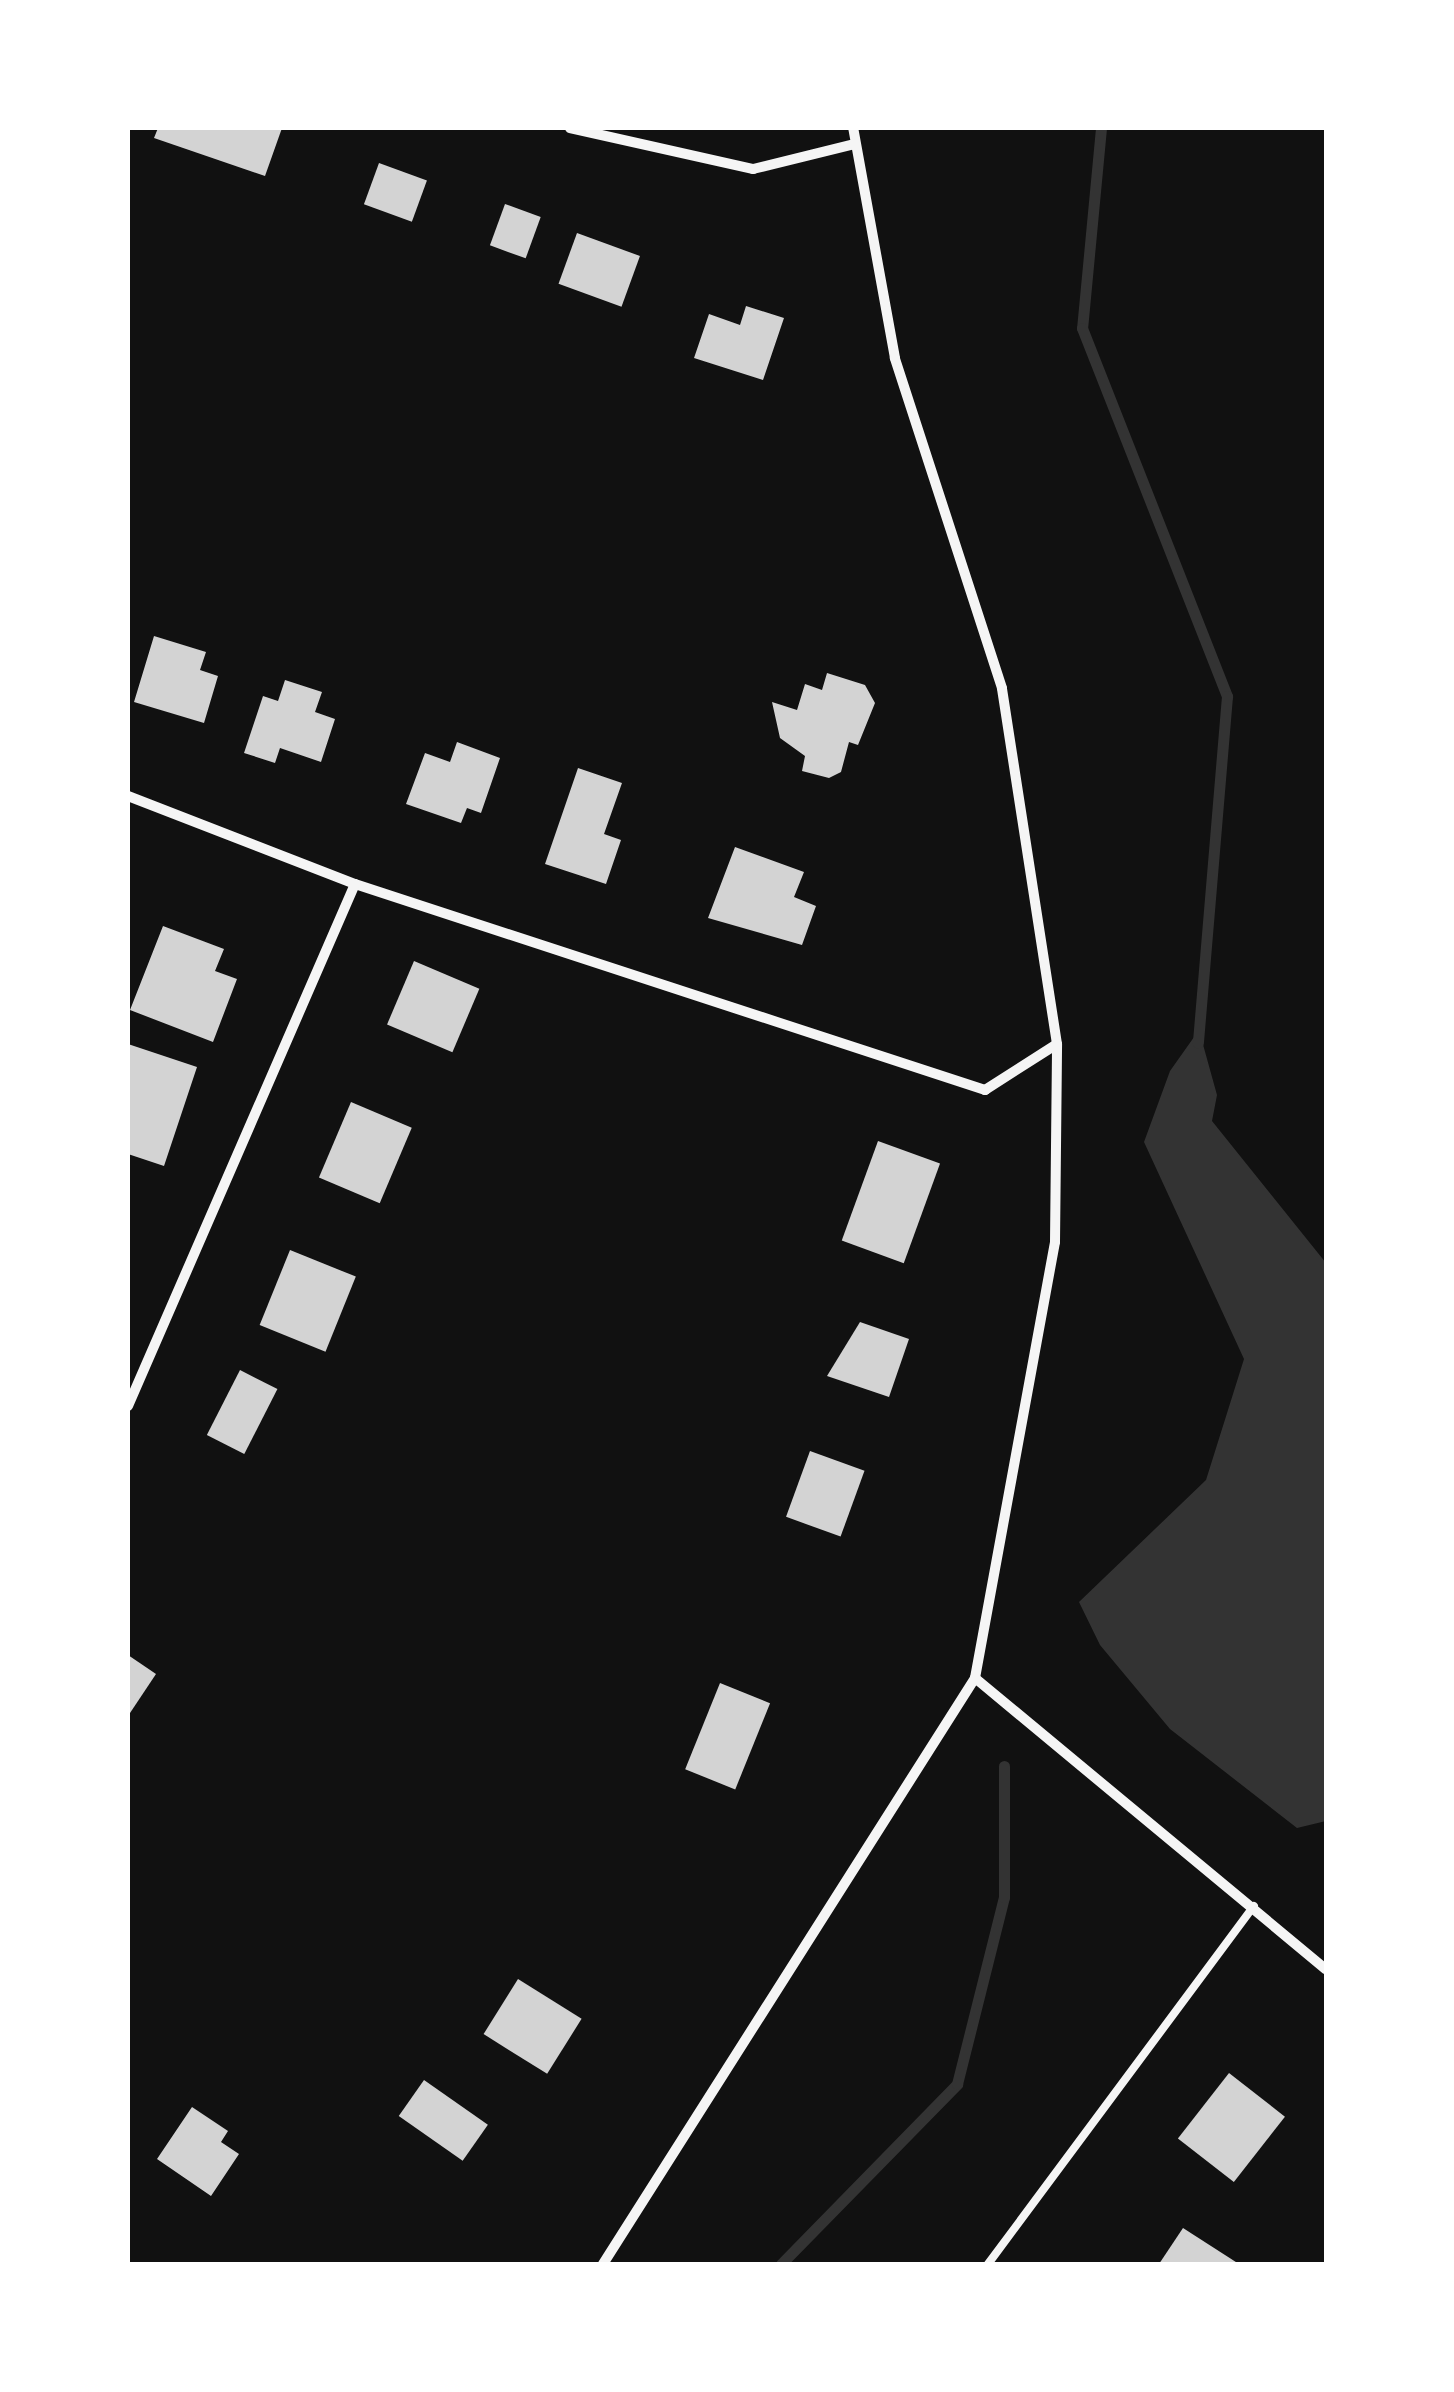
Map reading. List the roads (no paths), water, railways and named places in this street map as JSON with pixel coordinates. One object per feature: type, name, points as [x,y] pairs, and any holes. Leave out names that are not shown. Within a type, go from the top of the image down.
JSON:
[{"type":"street","points":[[570,128],[753,169],[851,145]]},
{"type":"street","points":[[603,2264],[974,1678],[1055,1242],[1057,1044],[1002,688],[895,358],[851,145],[854,128]]},
{"type":"street","points":[[128,796],[355,884],[985,1090],[1057,1044]]},
{"type":"street","points":[[128,1406],[355,884]]},
{"type":"street","points":[[974,1678],[1326,1969]]},
{"type":"lane","points":[[988,2264],[1254,1906]]},
{"type":"waterway","points":[[1101,128],[1082,328],[1227,696],[1198,1043]]},
{"type":"waterway","points":[[781,2264],[957,2084],[1004,1897],[1004,1766]]}]
